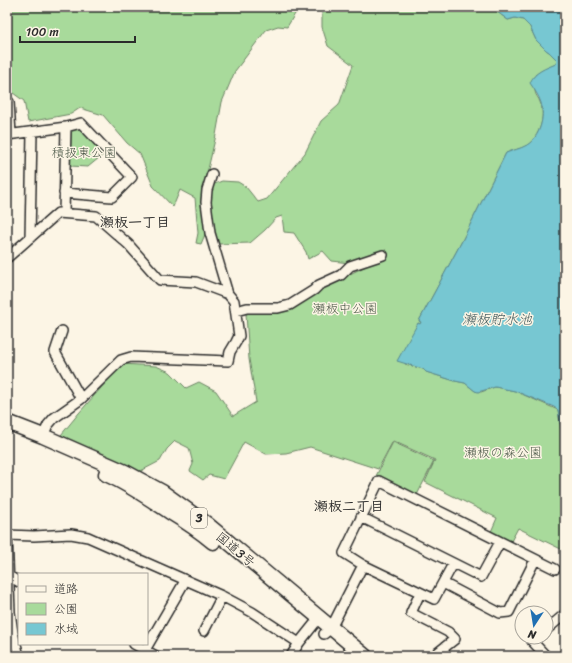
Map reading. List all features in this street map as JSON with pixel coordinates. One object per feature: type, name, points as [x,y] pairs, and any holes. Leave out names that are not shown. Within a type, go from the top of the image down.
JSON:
[{"type":"highway","name":"国道3号","points":[[7,422],[125,472],[162,492],[208,525],[317,622]]},
{"type":"highway","name":"国道3号","points":[[7,432],[121,481],[152,500],[203,533],[328,631],[365,656]]},
{"type":"highway","name":"国道3号","points":[[328,631],[350,656]]},
{"type":"street","points":[[7,102],[9,102],[9,134],[66,127],[82,123],[132,177],[112,197],[64,193]]},
{"type":"street","points":[[64,213],[66,127]]},
{"type":"street","points":[[30,238],[32,132]]},
{"type":"street","points":[[43,436],[48,425],[54,418],[81,399],[122,360],[131,357],[228,361],[230,352],[239,336],[234,301],[228,294],[210,234],[206,202],[207,190],[212,174]]},
{"type":"street","points":[[7,258],[58,213],[96,216],[128,244],[160,280],[196,282],[228,294]]},
{"type":"street","points":[[236,311],[247,308],[278,308],[290,305],[314,290],[319,285],[341,275],[350,266],[383,255]]},
{"type":"street","points":[[62,331],[55,352],[81,399]]},
{"type":"street","points":[[453,564],[434,599],[344,554],[379,481],[535,560],[556,569]]},
{"type":"street","points":[[361,517],[481,577],[500,542]]},
{"type":"street","points":[[19,656],[8,612],[9,576],[7,535],[34,536],[71,534],[88,537],[222,596],[252,612],[299,643]]},
{"type":"street","points":[[443,583],[500,613],[509,612],[535,560]]},
{"type":"street","points":[[328,631],[363,564]]},
{"type":"street","points":[[9,576],[18,581]]},
{"type":"street","points":[[144,653],[185,581]]},
{"type":"street","points":[[420,593],[411,613],[448,632],[455,639],[435,656]]},
{"type":"street","points":[[204,631],[222,596]]},
{"type":"street","points":[[554,623],[565,614]]},
{"type":"street","points":[[291,656],[299,643],[317,622]]},
{"type":"street","points":[[135,645],[144,653],[156,656]]},
{"type":"street","points":[[536,645],[546,656]]},
{"type":"green space","points":[[7,7],[315,7],[298,9],[287,27],[278,26],[266,30],[235,71],[222,102],[201,199],[206,232],[201,244],[196,243],[198,233],[195,198],[180,190],[173,207],[153,186],[140,154],[127,143],[103,115],[80,108],[71,114],[28,122],[24,101],[7,90]]},
{"type":"green space","points":[[315,7],[495,7],[496,11],[508,20],[515,18],[523,20],[530,27],[536,40],[557,60],[556,64],[535,75],[535,92],[542,108],[542,120],[538,132],[526,146],[506,153],[462,241],[419,321],[421,322],[420,324],[418,323],[405,364],[423,369],[426,372],[465,383],[475,391],[481,392],[495,387],[515,391],[558,410],[561,428],[565,436],[565,551],[518,528],[510,543],[490,534],[497,518],[425,482],[435,460],[393,441],[378,469],[310,447],[286,453],[266,454],[244,442],[224,479],[209,475],[203,480],[190,471],[193,464],[189,448],[175,441],[167,449],[160,461],[135,474],[89,453],[61,435],[122,364],[156,366],[170,372],[186,388],[199,382],[216,391],[233,416],[256,402],[249,359],[246,314],[254,312],[276,312],[292,309],[315,295],[322,288],[372,263],[332,261],[323,251],[308,259],[306,252],[294,233],[284,232],[282,216],[276,218],[250,243],[218,244],[212,231],[209,206],[212,185],[222,181],[238,182],[246,187],[258,202],[267,199],[305,153],[321,121],[339,105],[353,65],[328,46],[322,27],[322,11]]},
{"type":"green space","name":"積扱東公園","points":[[82,128],[105,153],[88,167],[70,166],[71,129]]},
{"type":"green space","points":[[393,442],[434,461],[417,495],[376,476]]},
{"type":"water","name":"瀬板貯水池","points":[[495,7],[565,7],[565,436],[561,428],[558,410],[554,407],[515,391],[495,387],[478,392],[465,383],[426,372],[423,369],[397,361],[418,323],[420,324],[421,322],[419,321],[462,241],[506,153],[527,145],[538,132],[542,120],[541,103],[538,95],[530,83],[537,73],[556,64],[557,60],[536,40],[530,27],[523,20],[515,18],[508,20],[496,11]]},
{"type":"district","name":"瀬板一丁目","points":[[135,222]]},
{"type":"district","name":"瀬板二丁目","points":[[349,506]]},
{"type":"park label","name":"瀬板中公園","points":[[345,308]]},
{"type":"park label","name":"瀬板の森公園","points":[[503,452]]}]
